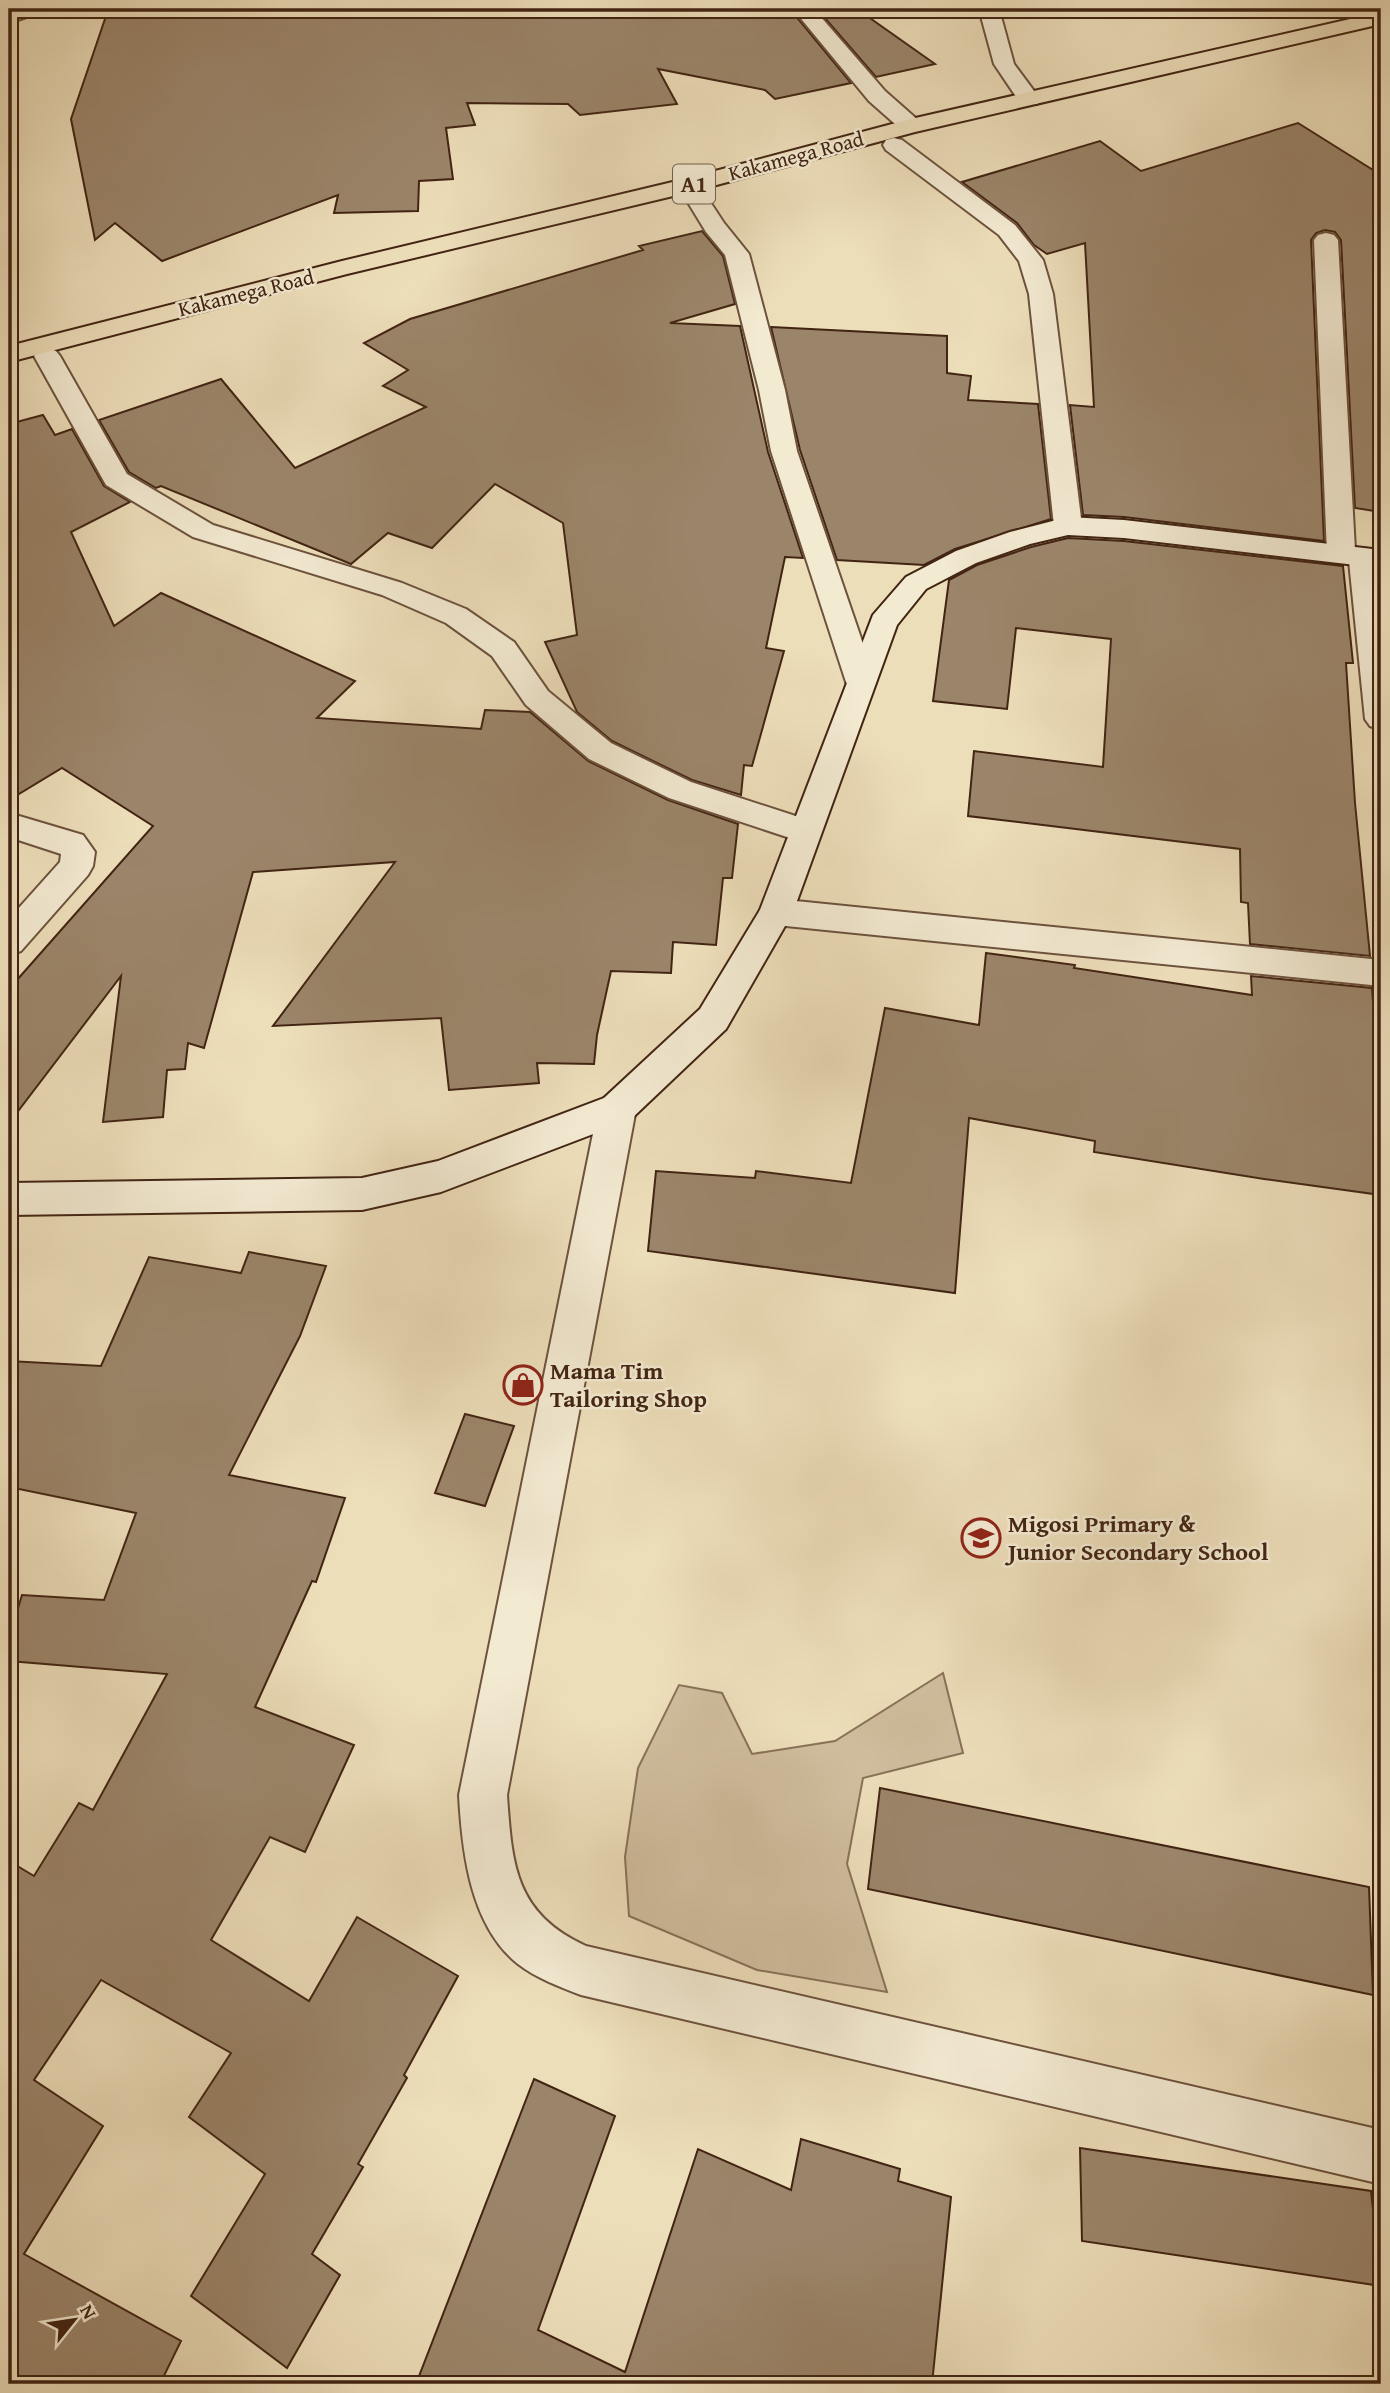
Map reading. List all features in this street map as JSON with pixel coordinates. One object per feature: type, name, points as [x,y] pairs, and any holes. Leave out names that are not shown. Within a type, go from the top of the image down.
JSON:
[{"type":"highway","name":"Kakamega Road","points":[[9,354],[342,268],[686,186],[911,125],[1381,21]]},
{"type":"highway","name":"Kakamega Road","points":[[9,366],[695,196],[1381,21]]},
{"type":"street","points":[[9,18],[31,9]]},
{"type":"street","points":[[803,9],[877,96],[911,125]]},
{"type":"street","points":[[989,9],[1004,64],[1029,99]]},
{"type":"street","points":[[894,145],[1007,230],[1031,260],[1041,294],[1068,526]]},
{"type":"street","points":[[695,196],[714,227],[737,254],[769,378],[784,451],[861,682]]},
{"type":"street","points":[[1326,240],[1381,719]]},
{"type":"street","points":[[47,356],[116,479],[204,531],[391,589],[456,616],[503,649],[537,698],[600,751],[680,790],[805,831]]},
{"type":"street","points":[[9,1199],[362,1194],[441,1176],[617,1109],[713,1019],[776,912],[883,622],[916,583],[965,557],[1020,538],[1068,526],[1125,529],[1362,557]]},
{"type":"street","points":[[9,825],[71,843],[78,852],[76,866],[9,942]]},
{"type":"street","points":[[776,912],[1381,973]]},
{"type":"street","points":[[617,1109],[483,1796],[486,1850],[506,1912],[535,1945],[581,1970],[1381,2157]]},
{"type":"shaded area","points":[[943,1673],[963,1753],[863,1778],[847,1864],[887,1992],[757,1970],[629,1916],[625,1857],[638,1768],[679,1685],[722,1693],[752,1754],[835,1741]]},
{"type":"building","points":[[120,9],[398,9],[471,16],[472,9],[790,9],[851,83],[775,99],[765,90],[658,69],[677,104],[580,115],[568,104],[467,103],[475,125],[446,128],[453,179],[419,181],[418,211],[334,213],[338,195],[162,261],[115,223],[95,240],[71,119],[106,16]]},
{"type":"building","points":[[817,9],[857,9],[935,64],[876,77]]},
{"type":"building","points":[[1298,123],[1381,175],[1381,512],[1355,508],[1341,240],[1335,232],[1325,230],[1316,233],[1311,240],[1324,541],[1124,517],[1083,515],[1070,405],[1094,407],[1085,243],[1047,254],[1034,245],[1017,223],[962,182],[1100,141],[1141,171]]},
{"type":"building","points":[[702,231],[723,256],[735,304],[670,323],[740,326],[768,452],[803,558],[785,557],[766,648],[784,651],[752,766],[744,765],[741,795],[692,780],[612,741],[577,712],[545,642],[577,635],[563,523],[495,484],[432,548],[388,533],[351,564],[161,486],[156,488],[129,472],[99,420],[221,379],[295,468],[426,407],[383,386],[408,370],[364,343],[410,319],[643,250],[639,246]]},
{"type":"building","points":[[771,327],[947,336],[947,373],[971,376],[968,400],[1038,404],[1051,519],[955,549],[924,565],[837,560],[800,450]]},
{"type":"building","points":[[43,415],[55,435],[72,429],[104,486],[130,502],[71,532],[114,626],[161,593],[355,681],[317,718],[481,729],[485,710],[530,712],[588,761],[668,800],[738,824],[732,878],[723,878],[716,945],[673,942],[671,973],[611,971],[597,1035],[594,1064],[537,1063],[539,1083],[449,1090],[441,1018],[273,1026],[395,862],[253,872],[204,1048],[188,1043],[185,1069],[167,1070],[163,1117],[103,1122],[121,976],[9,1123],[9,989],[153,826],[62,768],[9,800],[9,424]]},
{"type":"building","points":[[1068,538],[1124,541],[1343,566],[1353,663],[1346,663],[1355,803],[1370,956],[1250,944],[1248,903],[1241,902],[1240,849],[968,816],[974,751],[1103,767],[1111,639],[1016,628],[1007,709],[933,701],[949,580],[977,565]]},
{"type":"building","points":[[986,953],[1252,995],[1251,976],[1372,988],[1373,1002],[1381,1003],[1381,1195],[1094,1152],[1095,1141],[969,1118],[955,1293],[648,1251],[656,1171],[755,1178],[756,1171],[851,1183],[885,1008],[979,1025]]},
{"type":"building","points":[[249,1252],[326,1266],[300,1336],[229,1475],[345,1498],[316,1582],[312,1581],[255,1707],[354,1745],[305,1852],[270,1837],[211,1940],[309,2001],[357,1917],[458,1976],[404,2075],[407,2078],[358,2164],[363,2167],[312,2254],[340,2275],[287,2368],[191,2296],[265,2174],[189,2117],[231,2053],[101,1980],[34,2080],[103,2126],[24,2254],[181,2341],[160,2384],[32,2384],[9,2369],[9,1861],[34,1876],[79,1803],[93,1810],[167,1674],[9,1661],[9,1638],[22,1595],[104,1600],[136,1513],[9,1487],[9,1361],[101,1366],[149,1257],[241,1273]]},
{"type":"building","points":[[465,1414],[514,1426],[485,1506],[435,1493]]},
{"type":"building","points":[[880,1788],[1369,1887],[1373,1995],[868,1889]]},
{"type":"building","points":[[534,2079],[615,2116],[538,2330],[625,2372],[698,2149],[791,2190],[801,2139],[900,2169],[898,2181],[951,2197],[932,2384],[416,2384]]},
{"type":"building","points":[[1080,2148],[1371,2191],[1381,2286],[1082,2241]]},
{"type":"place","name":"Mama Tim Tailoring Shop","points":[[523,1385]]},
{"type":"place","name":"Migosi Primary & Junior Secondary School","points":[[981,1538]]}]
